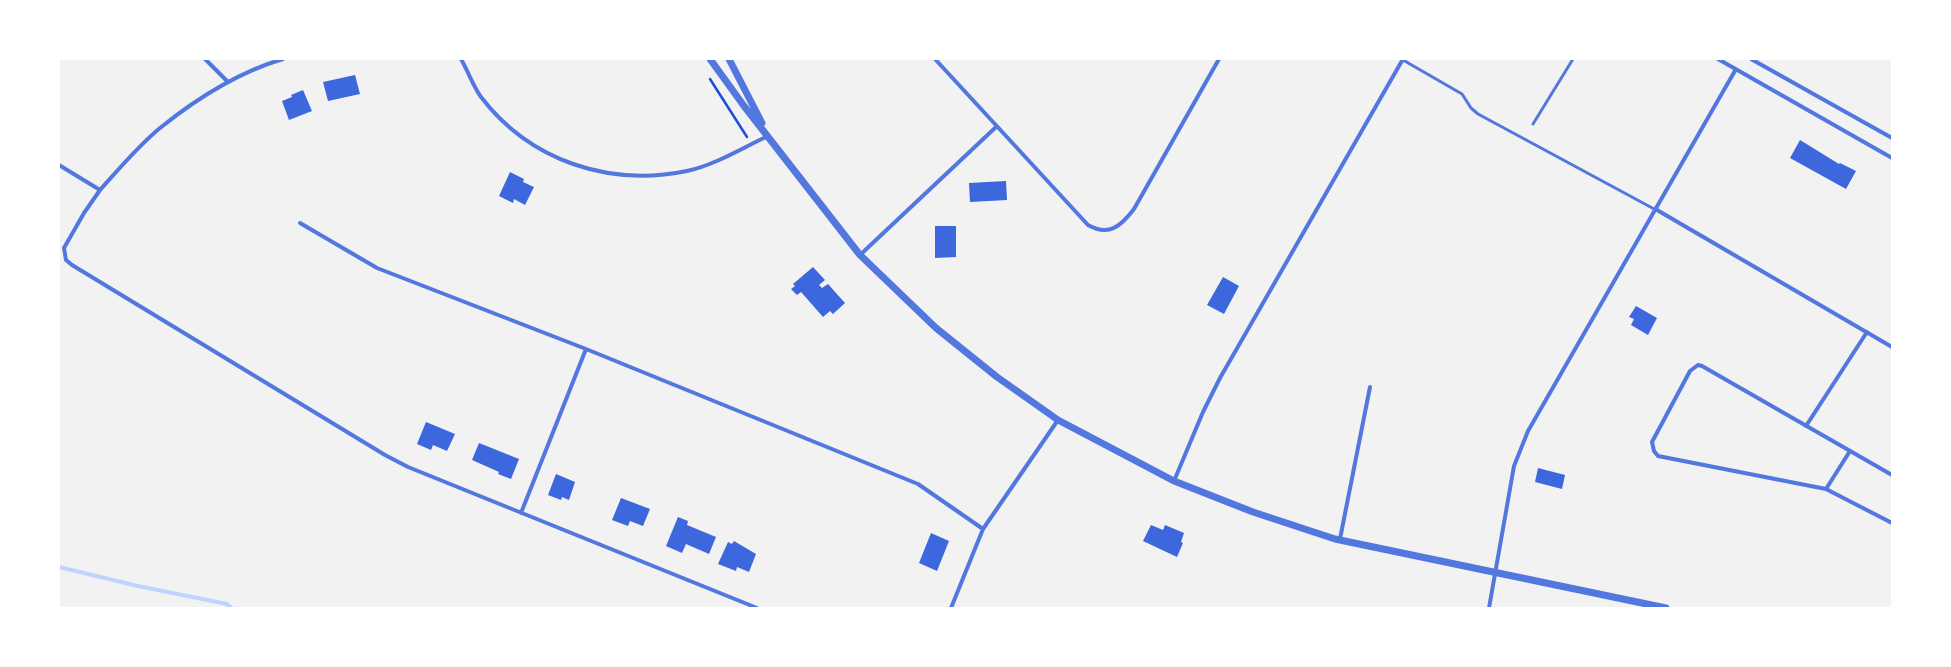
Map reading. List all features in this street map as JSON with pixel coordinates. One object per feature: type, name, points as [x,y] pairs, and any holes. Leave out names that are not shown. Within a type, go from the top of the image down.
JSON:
[{"type":"street","points":[[205,59],[228,82]]},
{"type":"street","points":[[283,59],[228,82],[160,128],[135,151],[100,190],[84,212],[64,248],[64,256],[68,263],[385,455],[408,467],[757,608]]},
{"type":"street","points":[[462,59],[480,95],[519,136],[550,155],[586,168],[624,175],[670,174],[704,166],[769,136]]},
{"type":"street","points":[[710,59],[744,106],[769,136],[860,255],[936,328],[997,377],[1058,420],[1174,481],[1253,512],[1340,540],[1495,571],[1666,608]]},
{"type":"street","points":[[729,59],[769,136]]},
{"type":"street","points":[[935,59],[996,127],[1088,225],[1096,230],[1110,230],[1125,220],[1134,209],[1219,59]]},
{"type":"street","points":[[1174,481],[1203,412],[1220,378],[1403,59]]},
{"type":"street","points":[[1718,59],[1892,158]]},
{"type":"street","points":[[1751,59],[1892,138]]},
{"type":"street","points":[[1489,608],[1514,466],[1528,431],[1657,210],[1736,69]]},
{"type":"street","points":[[860,255],[996,127]]},
{"type":"street","points":[[59,165],[100,190]]},
{"type":"street","points":[[1657,210],[1892,347]]},
{"type":"street","points":[[300,223],[377,268],[586,349],[918,484],[983,529]]},
{"type":"street","points":[[1806,426],[1867,332]]},
{"type":"street","points":[[521,513],[586,349]]},
{"type":"street","points":[[1892,475],[1698,365],[1690,371],[1653,438],[1653,448],[1658,456],[1826,489],[1892,523]]},
{"type":"street","points":[[1340,540],[1370,387]]},
{"type":"street","points":[[952,608],[983,529],[1058,420]]},
{"type":"street","points":[[1826,489],[1850,451]]},
{"type":"lane","points":[[1403,59],[1462,94],[1471,108],[1478,114],[1657,210]]},
{"type":"lane","points":[[1533,124],[1573,59]]},
{"type":"path","points":[[710,78],[751,144]]},
{"type":"building","points":[[355,75],[360,94],[328,101],[323,82]]},
{"type":"building","points":[[303,90],[312,111],[289,120],[282,101]]},
{"type":"building","points":[[1800,140],[1839,164],[1840,163],[1856,171],[1846,189],[1790,158]]},
{"type":"building","points":[[510,172],[524,179],[523,182],[534,187],[525,205],[514,199],[513,203],[499,196]]},
{"type":"building","points":[[1006,181],[1007,200],[970,202],[969,183]]},
{"type":"building","points":[[935,226],[956,226],[956,257],[935,258]]},
{"type":"building","points":[[813,267],[825,280],[819,285],[822,288],[828,284],[845,303],[833,314],[830,311],[823,317],[801,292],[797,295],[791,289],[795,286],[793,284]]},
{"type":"building","points":[[1223,277],[1239,286],[1224,314],[1207,305]]},
{"type":"building","points":[[1636,306],[1657,318],[1648,335],[1631,325],[1634,319],[1629,317]]},
{"type":"building","points":[[426,422],[455,434],[447,451],[433,445],[431,450],[417,444]]},
{"type":"building","points":[[479,443],[519,459],[511,479],[472,460]]},
{"type":"building","points":[[1538,468],[1565,475],[1562,489],[1535,482]]},
{"type":"building","points":[[556,474],[575,482],[569,500],[562,497],[561,500],[548,495]]},
{"type":"building","points":[[621,498],[650,509],[643,526],[630,521],[628,526],[612,520]]},
{"type":"building","points":[[678,517],[688,521],[687,525],[716,537],[709,554],[686,544],[682,553],[666,546]]},
{"type":"building","points":[[1151,525],[1163,530],[1165,525],[1184,533],[1181,542],[1183,543],[1177,557],[1143,541]]},
{"type":"building","points":[[931,533],[949,541],[937,571],[919,563]]},
{"type":"building","points":[[734,541],[756,554],[749,572],[737,567],[736,571],[718,564],[728,542],[732,544]]},
{"type":"waterway","points":[[59,567],[138,586],[227,604],[231,608]]}]
